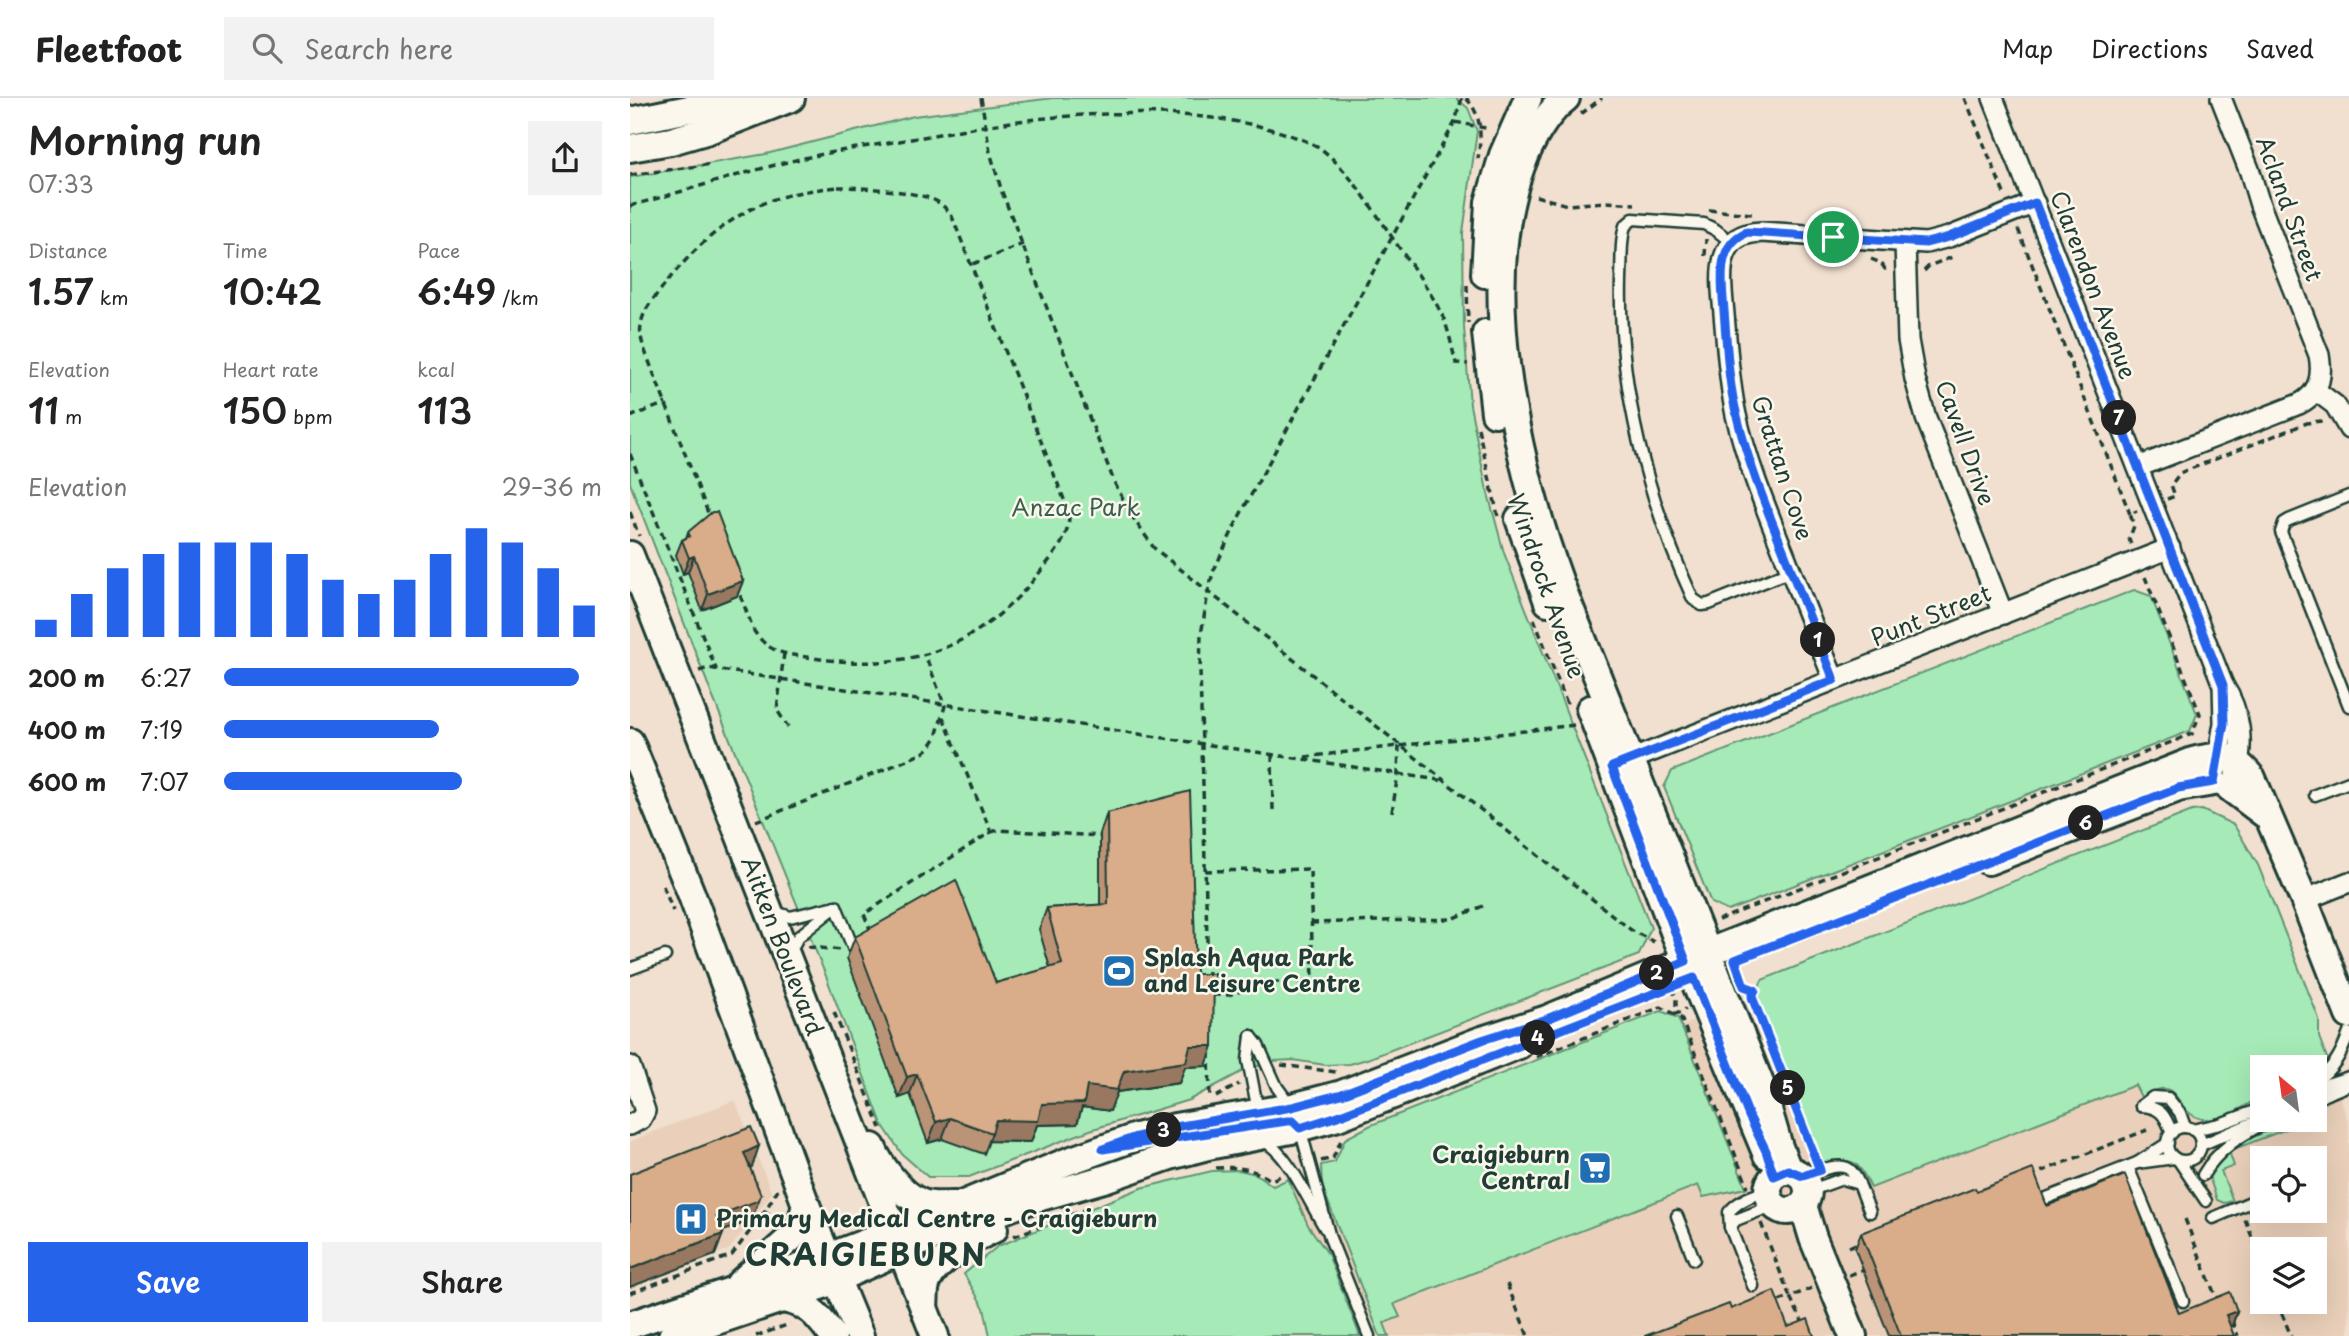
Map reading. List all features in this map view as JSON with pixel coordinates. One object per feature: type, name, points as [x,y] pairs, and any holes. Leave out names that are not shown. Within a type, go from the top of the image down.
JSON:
[{"type":"street","points":[[630,121],[743,98]]},
{"type":"street","points":[[630,148],[671,141],[709,130],[791,98]]},
{"type":"street","points":[[1503,155],[1506,98]]},
{"type":"street","name":"Windrock Avenue","points":[[1528,98],[1503,155],[1489,202],[1485,286],[1489,373],[1511,490],[1532,559],[1707,964]]},
{"type":"street","name":"Windrock Avenue","points":[[1566,98],[1550,114],[1533,138],[1516,177],[1508,211],[1503,292],[1506,358],[1518,441],[1540,529],[1600,686],[1621,763],[1697,925],[1707,964]]},
{"type":"street","name":"Clarendon Avenue","points":[[1993,98],[2223,685],[2226,772]]},
{"type":"street","name":"Acland Street","points":[[2221,98],[2319,355],[2322,372],[2315,390]]},
{"type":"street","points":[[1731,242],[1747,232],[1761,232],[1926,243],[1949,237],[2035,203]]},
{"type":"street","name":"Grattan Cove","points":[[1731,242],[1724,258],[1723,291],[1732,392],[1753,473],[1834,680]]},
{"type":"street","name":"Cavell Drive","points":[[1905,242],[1908,340],[1915,379],[1926,418],[2003,614]]},
{"type":"street","points":[[2138,467],[2296,405],[2311,397],[2315,390],[2335,405],[2349,429]]},
{"type":"street","name":"Aitken Boulevard","points":[[635,546],[765,901],[800,955],[818,1037],[935,1336]]},
{"type":"street","name":"Punt Street","points":[[1621,763],[2170,548]]},
{"type":"street","points":[[630,742],[691,893],[806,1205],[860,1336]]},
{"type":"street","points":[[897,1241],[957,1205],[1136,1137],[1175,1127],[1252,1126],[1296,1117],[1338,1116],[1707,964],[2226,772],[2252,778],[2349,1015]]},
{"type":"street","points":[[2304,900],[2349,882]]},
{"type":"street","points":[[1707,964],[1749,1116],[1785,1191],[1838,1336]]},
{"type":"street","points":[[818,1037],[841,1068],[875,1154],[892,1177],[909,1196],[919,1202],[928,1205],[957,1205]]},
{"type":"street","points":[[630,1066],[645,1111],[638,1122],[630,1125]]},
{"type":"street","points":[[672,1336],[783,1299],[833,1268],[897,1241],[1208,1146],[1252,1126]]},
{"type":"street","points":[[924,1307],[925,1285],[928,1280],[960,1247],[1107,1178]]},
{"type":"street","points":[[1785,1191],[1813,1238],[1853,1336]]},
{"type":"street","points":[[724,1294],[792,1237],[800,1227],[806,1205]]},
{"type":"street","points":[[630,1325],[724,1294],[833,1268]]},
{"type":"street","points":[[783,1299],[805,1305],[834,1336]]},
{"type":"lane","points":[[1731,242],[1704,224],[1633,219],[1625,226],[1621,290],[1629,390],[1650,484],[1693,600],[1702,605],[1709,604],[1791,571]]},
{"type":"lane","points":[[2349,496],[2289,520],[2284,523],[2281,532],[2349,706]]},
{"type":"lane","points":[[2315,795],[2349,782]]},
{"type":"lane","points":[[765,901],[779,915],[790,917],[836,906]]},
{"type":"lane","points":[[836,906],[853,947]]},
{"type":"lane","points":[[800,955],[790,951],[798,937],[836,906]]},
{"type":"lane","points":[[630,970],[665,956]]},
{"type":"lane","points":[[2328,1072],[2341,1055],[2349,1033]]},
{"type":"lane","points":[[1330,1238],[1292,1172],[1252,1126],[1248,1060],[1251,1035],[1277,1087],[1296,1117],[1330,1238],[1369,1336]]},
{"type":"lane","points":[[2328,1084],[2349,1077]]},
{"type":"lane","points":[[2328,1094],[2349,1085]]},
{"type":"lane","points":[[2153,1097],[2168,1097],[2189,1129],[2199,1136],[2206,1200],[2170,1153],[2170,1138],[2162,1111],[2152,1106],[2141,1106],[2153,1097]]},
{"type":"lane","points":[[2133,1165],[2170,1138],[2189,1129],[2220,1124],[2250,1113]]},
{"type":"lane","points":[[2034,1203],[2133,1165],[2176,1159],[2190,1160],[2200,1149],[2250,1125]]},
{"type":"lane","points":[[2203,1175],[2218,1153],[2250,1132]]},
{"type":"lane","points":[[1103,1149],[1205,1133]]},
{"type":"lane","points":[[2133,1165],[2183,1301]]},
{"type":"lane","points":[[1730,1227],[1736,1220],[1785,1191],[1846,1166],[1853,1171],[1870,1212]]},
{"type":"lane","points":[[1753,1286],[1730,1227],[1730,1212],[1735,1205],[1785,1191],[1842,1180],[1859,1184]]},
{"type":"lane","points":[[2213,1218],[2250,1202]]},
{"type":"lane","points":[[1677,1216],[1694,1259]]},
{"type":"path","points":[[981,98],[996,171],[1115,484],[1154,548],[1631,930],[1655,942],[1651,950]]},
{"type":"path","points":[[1209,981],[1200,670],[1201,635],[1213,572],[1239,517],[1455,122],[1462,98]]},
{"type":"path","points":[[1965,98],[2005,195]]},
{"type":"path","points":[[630,206],[785,162],[1044,112]]},
{"type":"path","points":[[1295,131],[1336,161],[1357,185],[1432,294],[1445,320],[1456,363],[1470,364]]},
{"type":"path","points":[[630,175],[713,163]]},
{"type":"path","points":[[860,187],[935,200],[951,214],[972,264],[1066,503],[1069,523],[1067,534],[1030,584],[1002,612],[965,638],[925,655],[892,662],[864,663],[841,662],[769,649],[754,631],[641,340],[644,313],[697,247],[732,220],[755,207],[794,193],[860,187]]},
{"type":"path","points":[[1708,210],[1760,214]]},
{"type":"path","points":[[2018,231],[2130,514]]},
{"type":"path","points":[[972,264],[1023,244]]},
{"type":"path","points":[[630,417],[666,403]]},
{"type":"path","points":[[2175,496],[2171,485],[2180,473],[2307,423]]},
{"type":"path","points":[[630,454],[716,669]]},
{"type":"path","points":[[630,512],[635,546]]},
{"type":"path","points":[[1697,925],[1719,920],[2192,734],[2200,714],[2155,598],[2137,561]]},
{"type":"path","points":[[784,653],[777,710],[788,727]]},
{"type":"path","points":[[756,821],[923,753],[936,737],[945,706],[925,655]]},
{"type":"path","points":[[693,673],[708,668],[716,669],[1445,781]]},
{"type":"path","points":[[943,717],[991,832]]},
{"type":"path","points":[[1299,758],[1575,725]]},
{"type":"path","points":[[1392,811],[1399,746]]},
{"type":"path","points":[[1272,755],[1273,810]]},
{"type":"path","points":[[753,813],[760,832]]},
{"type":"path","points":[[800,955],[842,951],[853,947],[872,934],[864,914],[991,832],[999,830],[1100,836]]},
{"type":"path","points":[[1205,871],[1310,869],[1312,982],[1272,982],[1228,995],[1209,995]]},
{"type":"path","points":[[1311,923],[1452,919],[1483,906]]},
{"type":"path","points":[[1707,964],[1755,990],[1752,997],[1785,1191],[1786,1289],[1790,1297],[1765,1307]]},
{"type":"path","points":[[1534,1057],[1661,1007],[1676,1014],[1681,1018],[1785,1191]]},
{"type":"path","points":[[832,1009],[886,1137]]},
{"type":"path","points":[[1209,1048],[1210,1100]]},
{"type":"path","points":[[1268,1068],[1282,1065],[1322,1072],[1346,1071]]},
{"type":"path","points":[[1202,1103],[1251,1077]]},
{"type":"path","points":[[2030,1176],[2147,1130]]},
{"type":"path","points":[[1311,1164],[1333,1158],[1343,1137],[1350,1133]]},
{"type":"path","points":[[1211,1168],[1241,1167],[1257,1171],[1271,1180],[1292,1172]]},
{"type":"path","points":[[1010,1238],[1099,1203]]},
{"type":"path","points":[[2240,1207],[2252,1237]]},
{"type":"path","points":[[630,1293],[732,1255],[765,1211]]},
{"type":"path","points":[[2185,1219],[2216,1295],[2227,1306]]},
{"type":"path","points":[[1849,1247],[1862,1242]]},
{"type":"path","points":[[1507,1284],[1528,1336]]},
{"type":"path","points":[[1798,1310],[1808,1336]]},
{"type":"path","points":[[2281,1314],[2289,1335]]},
{"type":"path","points":[[2230,1316],[2238,1336]]},
{"type":"path","points":[[755,1336],[799,1320]]},
{"type":"shaded area","name":"Craigieburn Central","points":[[1755,996],[1819,1159],[1822,1163],[1849,1160],[1857,1164],[1872,1188],[2136,1085],[2156,1091],[2164,1088],[2169,1090],[2189,1113],[2204,1120],[2218,1118],[2250,1104],[2250,1132],[2328,1132],[2328,1061],[2349,1124],[2349,1336],[990,1336],[984,1308]]},
{"type":"shaded area","points":[[735,1100],[772,1193],[730,1249],[630,1287],[630,1141]]},
{"type":"green space","name":"Anzac Park","points":[[1053,98],[1456,98],[1468,108],[1477,131],[1463,233],[1464,327],[1470,405],[1486,486],[1504,553],[1651,928],[1639,955],[1370,1058],[1350,1064],[1325,1065],[1293,1060],[1273,1061],[1243,1071],[1189,1100],[1090,1130],[969,1177],[928,1177],[902,1154],[882,1124],[630,483],[630,177],[766,154],[914,116]]},
{"type":"green space","points":[[2134,590],[2151,596],[2197,714],[2190,731],[1728,911],[1711,903],[1664,787],[1672,771]]},
{"type":"green space","points":[[2202,810],[2234,825],[2258,865],[2319,1019],[2319,1037],[2326,1055],[2250,1055],[2250,1103],[2222,1118],[2200,1119],[2190,1114],[2173,1093],[2166,1089],[2141,1097],[2135,1085],[1871,1188],[1862,1171],[1853,1163],[1841,1160],[1822,1163],[1755,996],[1762,980],[2192,811]]},
{"type":"green space","points":[[1661,1011],[1678,1018],[1746,1188],[1703,1197],[1698,1185],[1394,1304],[1400,1317],[1384,1323],[1389,1336],[1380,1336],[1322,1186],[1321,1165],[1335,1162],[1345,1139],[1369,1126]]},
{"type":"green space","points":[[2265,1132],[2279,1132],[2229,1151],[2234,1166],[2221,1171],[2233,1201],[2224,1203],[2217,1200],[2209,1176],[2224,1155],[2233,1147]]},
{"type":"green space","points":[[1239,1170],[1256,1174],[1273,1186],[1288,1179],[1308,1225],[1328,1254],[1360,1336],[990,1336],[984,1308],[964,1274],[998,1246],[1141,1188],[1212,1171]]},
{"type":"building","points":[[712,512],[717,512],[743,581],[708,594],[694,556],[689,558],[682,540],[690,536],[688,532]]},
{"type":"building","name":"Splash Aqua Park and Leisure Centre","points":[[1190,791],[1196,974],[1214,974],[1213,1046],[1190,1046],[1186,1062],[1124,1071],[1117,1090],[1087,1086],[1084,1103],[1042,1104],[1038,1121],[996,1120],[992,1133],[950,1118],[936,1122],[917,1074],[907,1077],[855,937],[956,880],[996,983],[1062,964],[1047,908],[1108,904],[1107,813]]},
{"type":"building","name":"Primary Medical Centre - Craigieburn","points":[[751,1127],[759,1146],[744,1153],[761,1195],[757,1201],[716,1216],[723,1234],[630,1269],[630,1174]]},
{"type":"building","points":[[2033,1169],[2047,1206],[2125,1175],[2179,1313],[2230,1292],[2237,1311],[2226,1315],[2234,1336],[1901,1336],[1861,1233],[1975,1188],[1977,1191]]},
{"type":"building","points":[[1774,1291],[1788,1327],[1808,1319],[1814,1336],[1645,1336],[1729,1304],[1731,1309]]},
{"type":"place","name":"Splash Aqua Park and Leisure Centre","points":[[1119,971]]},
{"type":"place","name":"Craigieburn Central","points":[[1595,1168]]},
{"type":"place","name":"Primary Medical Centre - Craigieburn","points":[[691,1219]]},
{"type":"district","name":"CRAIGIEBURN","points":[[866,1256]]},
{"type":"route","points":[[2035,203],[2223,685],[2224,723],[2214,782],[2178,788],[1735,960],[1744,986],[1755,990],[1752,997],[1820,1170],[1803,1176],[1788,1170],[1774,1176],[1694,978],[1338,1116],[1300,1128],[1293,1121],[1287,1121],[1103,1149],[1175,1127],[1259,1114],[1342,1094],[1482,1040],[1547,1019],[1686,961],[1612,767],[1834,680],[1765,506],[1741,433],[1732,392],[1723,291],[1724,258],[1727,248],[1738,236],[1747,232],[1761,232],[1833,237],[1926,243],[1949,237],[2035,203]]}]
